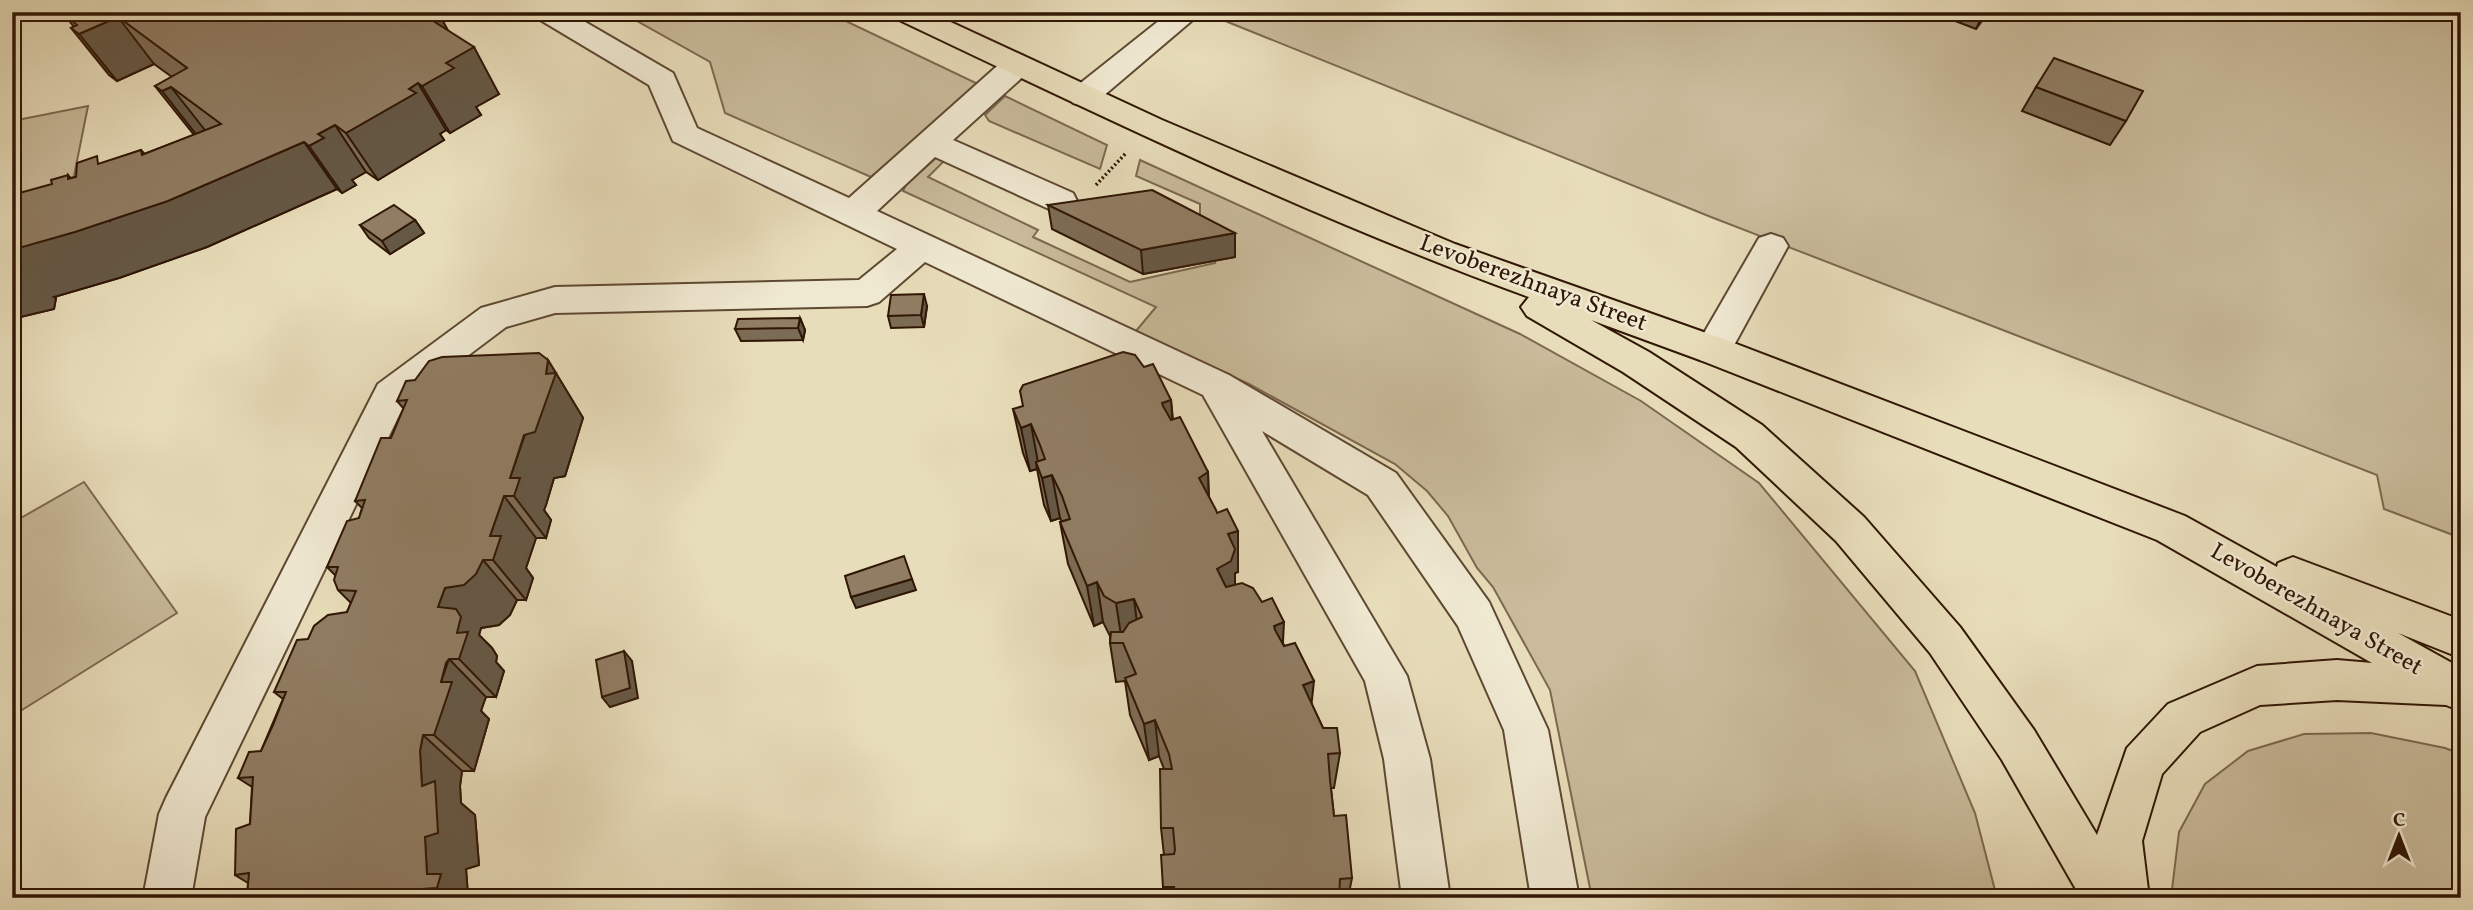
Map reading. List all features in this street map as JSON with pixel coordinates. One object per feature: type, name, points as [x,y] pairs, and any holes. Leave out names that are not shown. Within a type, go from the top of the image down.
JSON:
[{"type":"main road","name":"Levoberezhnaya Street","points":[[905,12],[1084,96],[1443,253],[1713,350],[2461,639]]},
{"type":"main road","points":[[1443,253],[1636,362],[1749,436],[1850,529],[1945,640],[2011,734],[2108,898]]},
{"type":"main road","name":"Levoberezhnaya Street","points":[[2171,528],[2456,689]]},
{"type":"main road","points":[[2125,898],[2119,841],[2143,763],[2184,718],[2257,686],[2337,680],[2456,689]]},
{"type":"street","points":[[547,12],[662,79],[684,134],[1216,385],[1382,484],[1474,615],[1526,730],[1555,898]]},
{"type":"street","points":[[1084,96],[1188,12]]},
{"type":"street","points":[[854,213],[1016,65]]},
{"type":"street","points":[[931,143],[1061,201]]},
{"type":"street","points":[[1713,350],[1771,246]]},
{"type":"street","points":[[167,898],[182,814],[391,394],[494,317],[524,307],[555,300],[867,293],[920,247]]},
{"type":"street","points":[[1216,385],[1385,676],[1407,759],[1426,898]]},
{"type":"shaded area","points":[[621,12],[827,12],[978,84],[871,177],[725,113],[710,62]]},
{"type":"shaded area","points":[[1203,12],[2461,12],[2461,538],[2384,509],[2377,475],[1711,217]]},
{"type":"shaded area","points":[[1005,96],[1107,145],[1100,169],[989,121],[985,115]]},
{"type":"shaded area","points":[[88,106],[70,196],[12,209],[12,121]]},
{"type":"shaded area","points":[[938,156],[945,160],[928,177],[1038,230],[1033,237],[1130,282],[1215,263],[1200,221],[1200,204],[1136,176],[1140,160],[1520,334],[1641,401],[1759,483],[1915,671],[1975,813],[1997,898],[1592,898],[1550,690],[1493,587],[1477,568],[1448,516],[1427,491],[1395,464],[1249,384],[1136,331],[1156,307],[903,191],[906,185]]},
{"type":"shaded area","points":[[84,482],[177,613],[22,710],[12,695],[12,523]]},
{"type":"shaded area","points":[[2371,733],[2445,748],[2461,754],[2461,898],[2171,898],[2179,832],[2205,784],[2248,751],[2304,734]]},
{"type":"building","points":[[71,12],[419,12],[474,47],[446,63],[454,68],[422,86],[418,83],[409,89],[416,93],[346,133],[335,125],[318,134],[324,138],[309,146],[304,142],[168,201],[12,250],[12,195],[52,184],[51,180],[68,175],[68,179],[76,177],[77,163],[97,156],[98,164],[141,150],[142,155],[221,124],[171,87],[162,91],[155,86],[187,68],[118,17],[79,34],[71,28],[77,25],[70,19],[76,16]]},
{"type":"building","points":[[2054,58],[2143,91],[2126,121],[2036,87]]},
{"type":"building","points":[[1152,190],[1235,233],[1141,250],[1048,205]]},
{"type":"building","points":[[394,205],[415,220],[382,241],[360,225]]},
{"type":"building","points":[[924,294],[921,315],[888,316],[891,295]]},
{"type":"building","points":[[800,318],[798,328],[735,329],[738,319]]},
{"type":"building","points":[[1123,352],[1135,355],[1144,367],[1153,364],[1171,400],[1162,403],[1163,406],[1171,420],[1180,417],[1208,472],[1199,478],[1217,513],[1227,509],[1238,531],[1228,534],[1235,549],[1231,561],[1217,569],[1226,587],[1242,583],[1253,588],[1262,602],[1272,598],[1284,622],[1274,626],[1275,630],[1284,646],[1295,643],[1314,681],[1303,685],[1323,728],[1337,728],[1340,753],[1328,754],[1330,780],[1334,816],[1346,815],[1352,878],[1340,879],[1339,898],[1176,898],[1174,887],[1163,887],[1161,855],[1174,854],[1175,850],[1173,828],[1161,828],[1160,769],[1172,769],[1169,754],[1155,720],[1144,724],[1125,678],[1136,674],[1123,643],[1110,643],[1111,632],[1123,632],[1129,623],[1142,617],[1134,599],[1116,603],[1104,596],[1097,582],[1087,586],[1060,522],[1070,519],[1062,496],[1052,475],[1042,478],[1036,462],[1045,459],[1040,445],[1031,424],[1021,428],[1013,409],[1023,406],[1020,391],[1023,385]]},
{"type":"building","points":[[539,353],[548,360],[546,374],[556,373],[535,432],[524,435],[510,478],[520,478],[514,496],[504,496],[490,536],[501,536],[493,560],[483,560],[476,574],[464,585],[445,588],[438,607],[456,609],[461,617],[457,633],[468,632],[459,659],[449,659],[446,663],[441,682],[452,682],[434,735],[423,735],[420,751],[422,786],[435,781],[438,833],[425,837],[427,874],[441,874],[437,888],[422,889],[413,898],[245,898],[249,873],[235,875],[236,829],[250,824],[253,777],[238,778],[249,752],[261,751],[273,725],[286,692],[274,692],[297,640],[308,639],[314,626],[328,615],[347,612],[356,591],[338,590],[334,580],[338,567],[327,567],[347,521],[359,518],[365,500],[355,501],[381,438],[391,438],[407,400],[397,401],[406,381],[415,380],[429,361],[442,357]]},
{"type":"building","points":[[904,556],[912,579],[851,597],[845,576]]},
{"type":"building","points":[[624,651],[630,688],[602,697],[596,660]]}]
